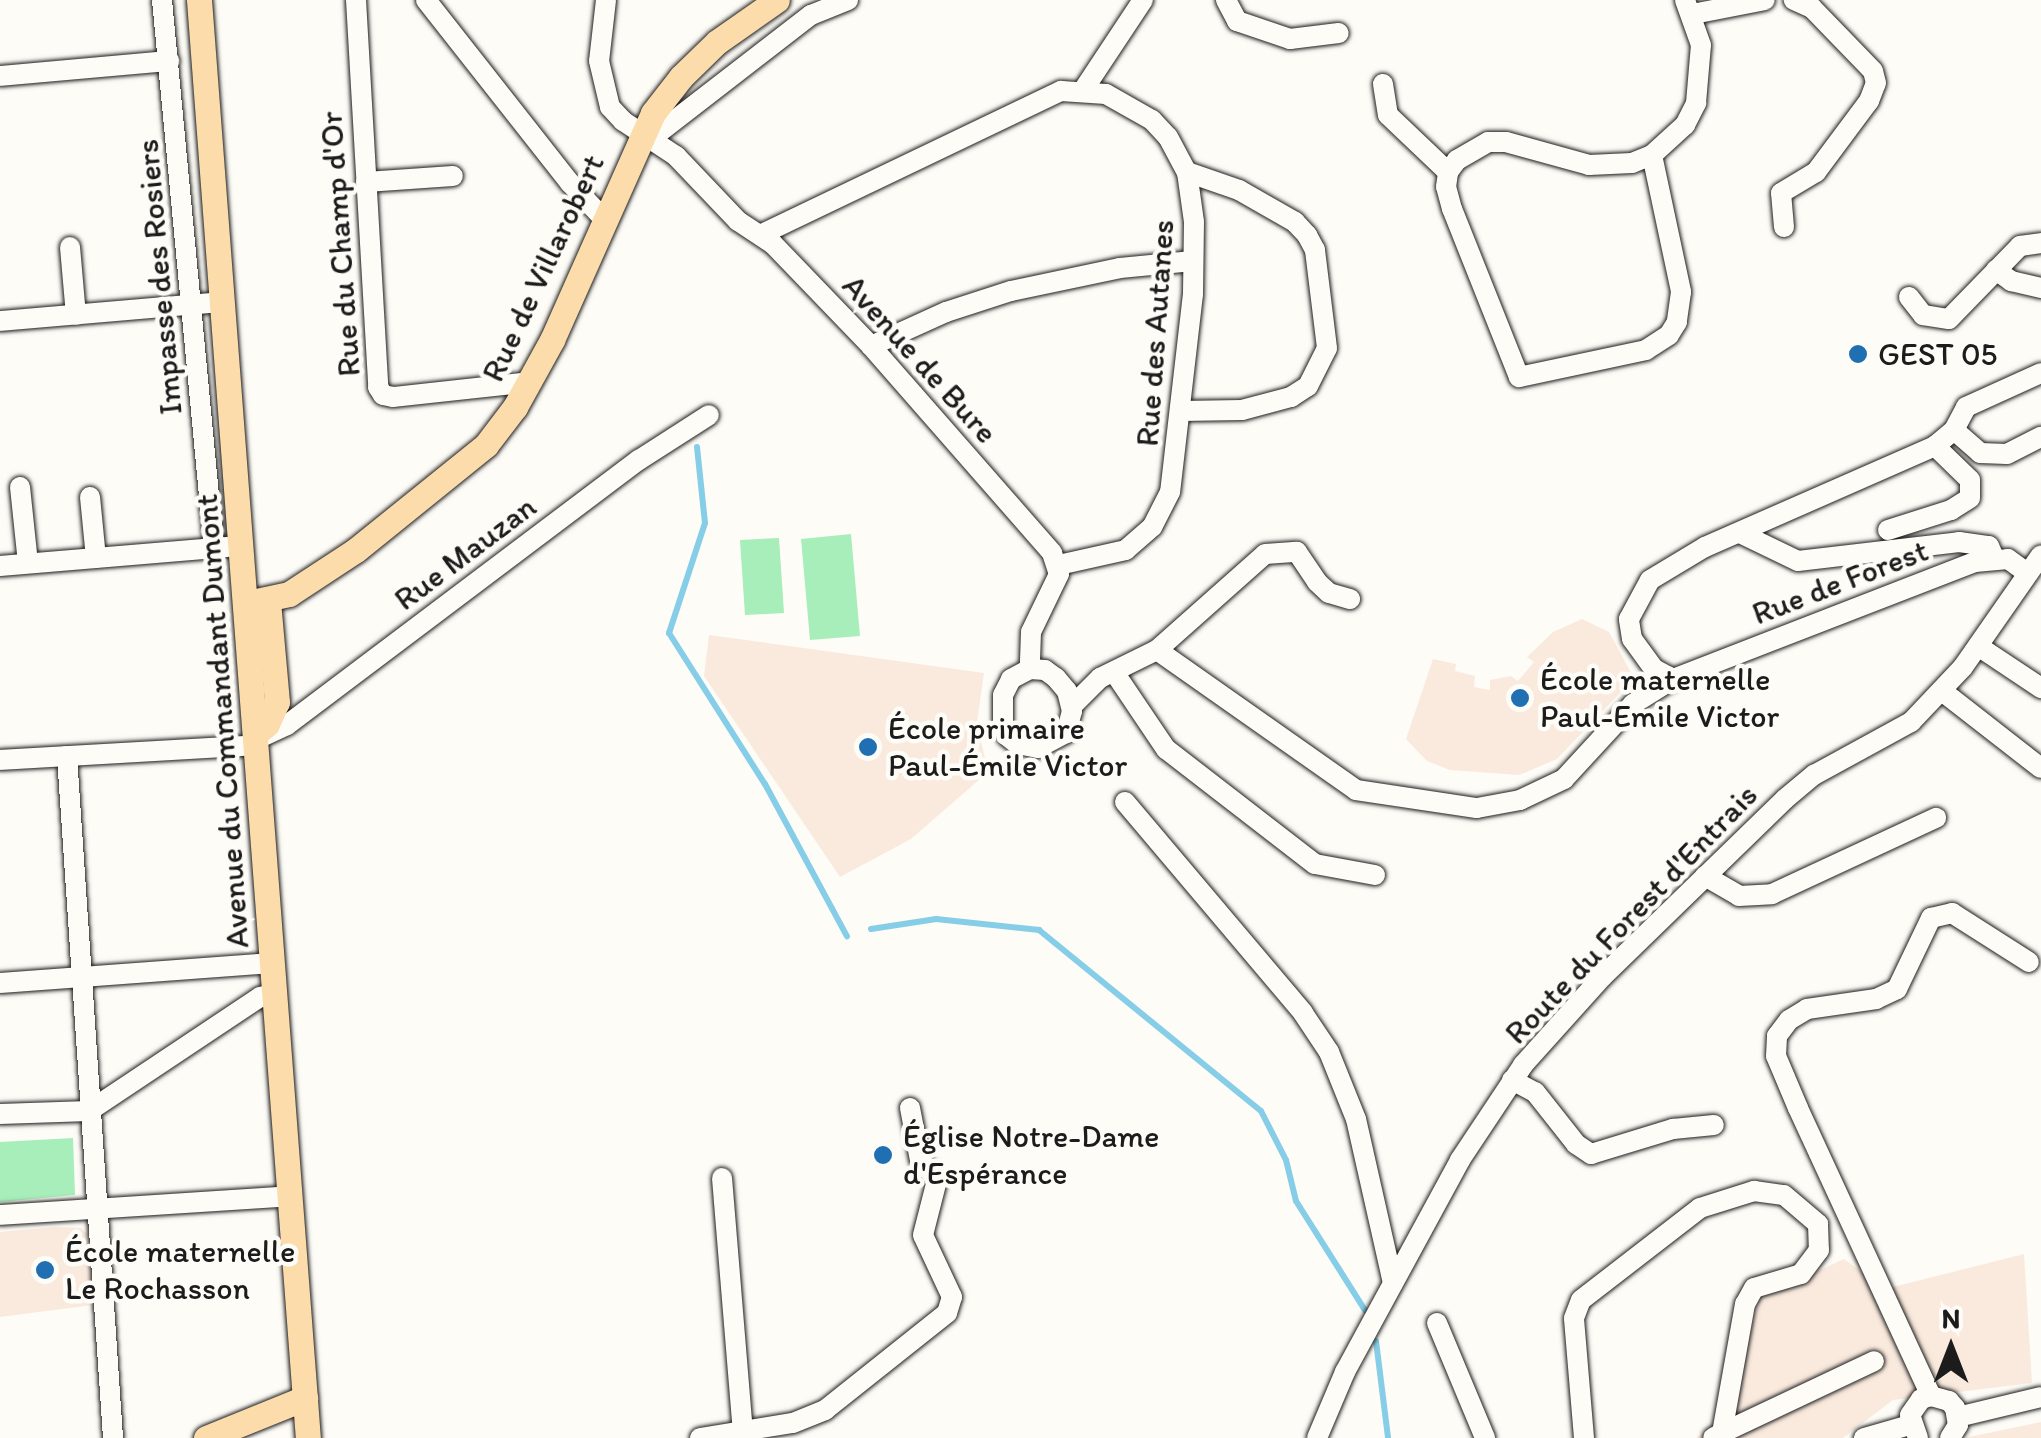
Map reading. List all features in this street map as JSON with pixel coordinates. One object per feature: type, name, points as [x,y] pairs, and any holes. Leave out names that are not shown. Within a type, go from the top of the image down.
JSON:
[{"type":"main road","name":"Avenue du Commandant Dumont","points":[[199,0],[242,545],[258,602],[277,702],[257,739],[308,1438]]},
{"type":"main road","name":"Rue de Villarobert","points":[[258,602],[289,594],[356,550],[486,445],[530,382],[604,218],[673,86],[716,42],[777,0]]},
{"type":"main road","points":[[206,1438],[305,1398]]},
{"type":"street","name":"Impasse des Rosiers","points":[[162,0],[214,548]]},
{"type":"street","name":"Rue du Champ d'Or","points":[[356,0],[380,391],[393,397],[530,382]]},
{"type":"street","points":[[426,0],[570,184],[604,218]]},
{"type":"street","name":"Avenue de Bure","points":[[606,0],[601,82],[610,107],[623,121],[648,134],[718,204],[760,234],[871,346],[1047,546],[1059,565]]},
{"type":"street","points":[[648,134],[810,15],[848,0]]},
{"type":"street","points":[[760,234],[1041,98],[1084,89],[1143,0]]},
{"type":"street","points":[[1226,0],[1237,21],[1276,35],[1317,39],[1339,33]]},
{"type":"street","points":[[1652,155],[1681,292],[1678,322],[1669,335],[1646,350],[1518,377],[1452,209],[1446,187],[1448,172],[1457,160],[1488,142],[1506,142],[1588,165],[1632,163],[1652,155],[1685,125],[1696,103],[1702,64],[1689,7],[1766,0]]},
{"type":"street","points":[[1784,227],[1781,193],[1816,172],[1869,101],[1876,83],[1873,70],[1812,8],[1794,0]]},
{"type":"street","points":[[0,76],[169,62]]},
{"type":"street","points":[[1383,84],[1388,116],[1448,172]]},
{"type":"street","name":"Rue des Autanes","points":[[1059,565],[1126,550],[1152,526],[1170,492],[1194,261],[1194,222],[1186,172],[1168,137],[1152,120],[1106,94],[1084,89]]},
{"type":"street","points":[[1181,411],[1242,410],[1291,397],[1308,386],[1328,348],[1315,250],[1307,234],[1295,222],[1239,190],[1186,172]]},
{"type":"street","points":[[366,182],[453,176]]},
{"type":"street","points":[[1909,297],[1923,315],[1950,319],[2020,246],[2041,243]]},
{"type":"street","points":[[70,247],[76,315]]},
{"type":"street","points":[[871,346],[946,312],[1011,291],[1120,268],[1194,261]]},
{"type":"street","points":[[1996,270],[2011,281],[2041,288]]},
{"type":"street","points":[[0,321],[222,302]]},
{"type":"street","points":[[1673,678],[1654,670],[1632,640],[1629,619],[1650,580],[1684,557],[1935,446],[1954,430],[1966,407],[2041,373]]},
{"type":"street","name":"Rue Mauzan","points":[[257,739],[286,725],[640,460],[709,414]]},
{"type":"street","points":[[1954,430],[1980,453],[2007,454],[2041,437]]},
{"type":"street","points":[[1888,530],[1952,510],[1970,498],[1970,480],[1935,446]]},
{"type":"street","points":[[207,477],[236,476]]},
{"type":"street","points":[[20,487],[28,564]]},
{"type":"street","points":[[90,496],[96,558]]},
{"type":"street","points":[[1742,534],[1798,561],[1959,542],[1989,546],[1994,558],[2008,559],[2028,573]]},
{"type":"street","points":[[0,566],[242,545]]},
{"type":"street","points":[[1072,706],[1107,675],[1157,650],[1265,554],[1297,552],[1329,593],[1350,600]]},
{"type":"street","name":"Route du Forest d'Entrais","points":[[1317,1438],[1392,1283],[1460,1160],[1512,1080],[1602,977],[1814,775],[1911,722],[1978,646],[2041,555]]},
{"type":"street","name":"Rue de Forest","points":[[1673,678],[1994,558]]},
{"type":"street","points":[[1030,669],[1031,632],[1059,565]]},
{"type":"street","points":[[1978,646],[2041,688]]},
{"type":"street","points":[[1157,650],[1356,790],[1478,808],[1520,800],[1564,779],[1633,704],[1673,678]]},
{"type":"street","points":[[1030,669],[1044,670],[1056,678],[1072,706],[1071,725],[1049,745],[1027,748],[1007,736],[1003,695],[1011,679],[1030,669]]},
{"type":"street","points":[[1056,678],[1107,675]]},
{"type":"street","points":[[1107,675],[1166,749],[1315,864],[1375,875]]},
{"type":"street","points":[[1942,691],[2041,768]]},
{"type":"street","points":[[0,760],[257,739]]},
{"type":"street","points":[[68,756],[88,1110],[113,1438]]},
{"type":"street","points":[[1126,802],[1303,1014],[1329,1052],[1356,1119],[1392,1283]]},
{"type":"street","points":[[1705,876],[1740,896],[1772,894],[1936,818]]},
{"type":"street","points":[[1930,1396],[1776,1056],[1777,1036],[1789,1020],[1807,1009],[1876,998],[1898,990],[1931,918],[1952,913],[2028,962]]},
{"type":"street","points":[[0,983],[272,963]]},
{"type":"street","points":[[0,1114],[88,1110],[260,997],[274,994]]},
{"type":"street","points":[[1512,1080],[1535,1092],[1576,1144],[1591,1154],[1673,1129],[1714,1125]]},
{"type":"street","points":[[700,1438],[793,1423],[825,1410],[947,1313],[952,1297],[923,1235],[937,1180],[920,1160],[910,1108]]},
{"type":"street","points":[[722,1178],[743,1432]]},
{"type":"street","points":[[1584,1438],[1574,1318],[1581,1300],[1700,1208],[1754,1191],[1784,1195],[1818,1224],[1819,1250],[1801,1274],[1754,1288],[1745,1304],[1718,1436]]},
{"type":"street","points":[[0,1215],[291,1196]]},
{"type":"street","points":[[1437,1323],[1485,1438]]},
{"type":"street","points":[[1718,1436],[1874,1362]]},
{"type":"street","points":[[1864,1438],[1914,1431],[1914,1406],[1930,1396],[1948,1401],[1958,1417]]},
{"type":"street","points":[[1958,1417],[2041,1397]]},
{"type":"street","points":[[1950,1438],[1958,1417]]},
{"type":"shaded area","name":"École maternelle Paul-Emile Victor","points":[[1582,619],[1609,632],[1634,678],[1557,759],[1519,775],[1450,770],[1427,761],[1406,739],[1433,659],[1456,664],[1455,671],[1475,676],[1474,687],[1490,690],[1490,680],[1511,676],[1518,681],[1534,662],[1527,657],[1553,632]]},
{"type":"shaded area","name":"École primaire Paul-Émile Victor","points":[[709,635],[984,673],[977,723],[988,772],[911,839],[840,877],[704,676]]},
{"type":"shaded area","name":"École maternelle Le Rochasson","points":[[81,1228],[87,1234],[93,1305],[0,1317],[0,1232]]},
{"type":"shaded area","points":[[2024,1254],[2032,1383],[1893,1400],[1843,1438],[1696,1438],[1727,1418],[1760,1298],[1844,1259],[1885,1289]]},
{"type":"shaded area","points":[[2041,1422],[2041,1438],[1964,1438]]},
{"type":"green space","points":[[851,534],[860,636],[810,640],[801,539]]},
{"type":"green space","points":[[779,538],[784,613],[745,615],[740,540]]},
{"type":"green space","points":[[73,1138],[75,1195],[0,1202],[0,1142]]},
{"type":"waterway","points":[[697,447],[705,523],[669,633],[765,784],[847,936]]},
{"type":"waterway","points":[[871,929],[936,919],[1039,930],[1261,1111],[1286,1160],[1296,1201],[1365,1310]]},
{"type":"waterway","points":[[1376,1341],[1388,1438]]},
{"type":"place","name":"GEST 05","points":[[1858,354]]},
{"type":"place","name":"École maternelle Paul-Emile Victor","points":[[1520,698]]},
{"type":"place","name":"École primaire Paul-Émile Victor","points":[[868,747]]},
{"type":"place","name":"Église Notre-Dame d'Espérance","points":[[883,1155]]},
{"type":"place","name":"École maternelle Le Rochasson","points":[[45,1270]]}]
